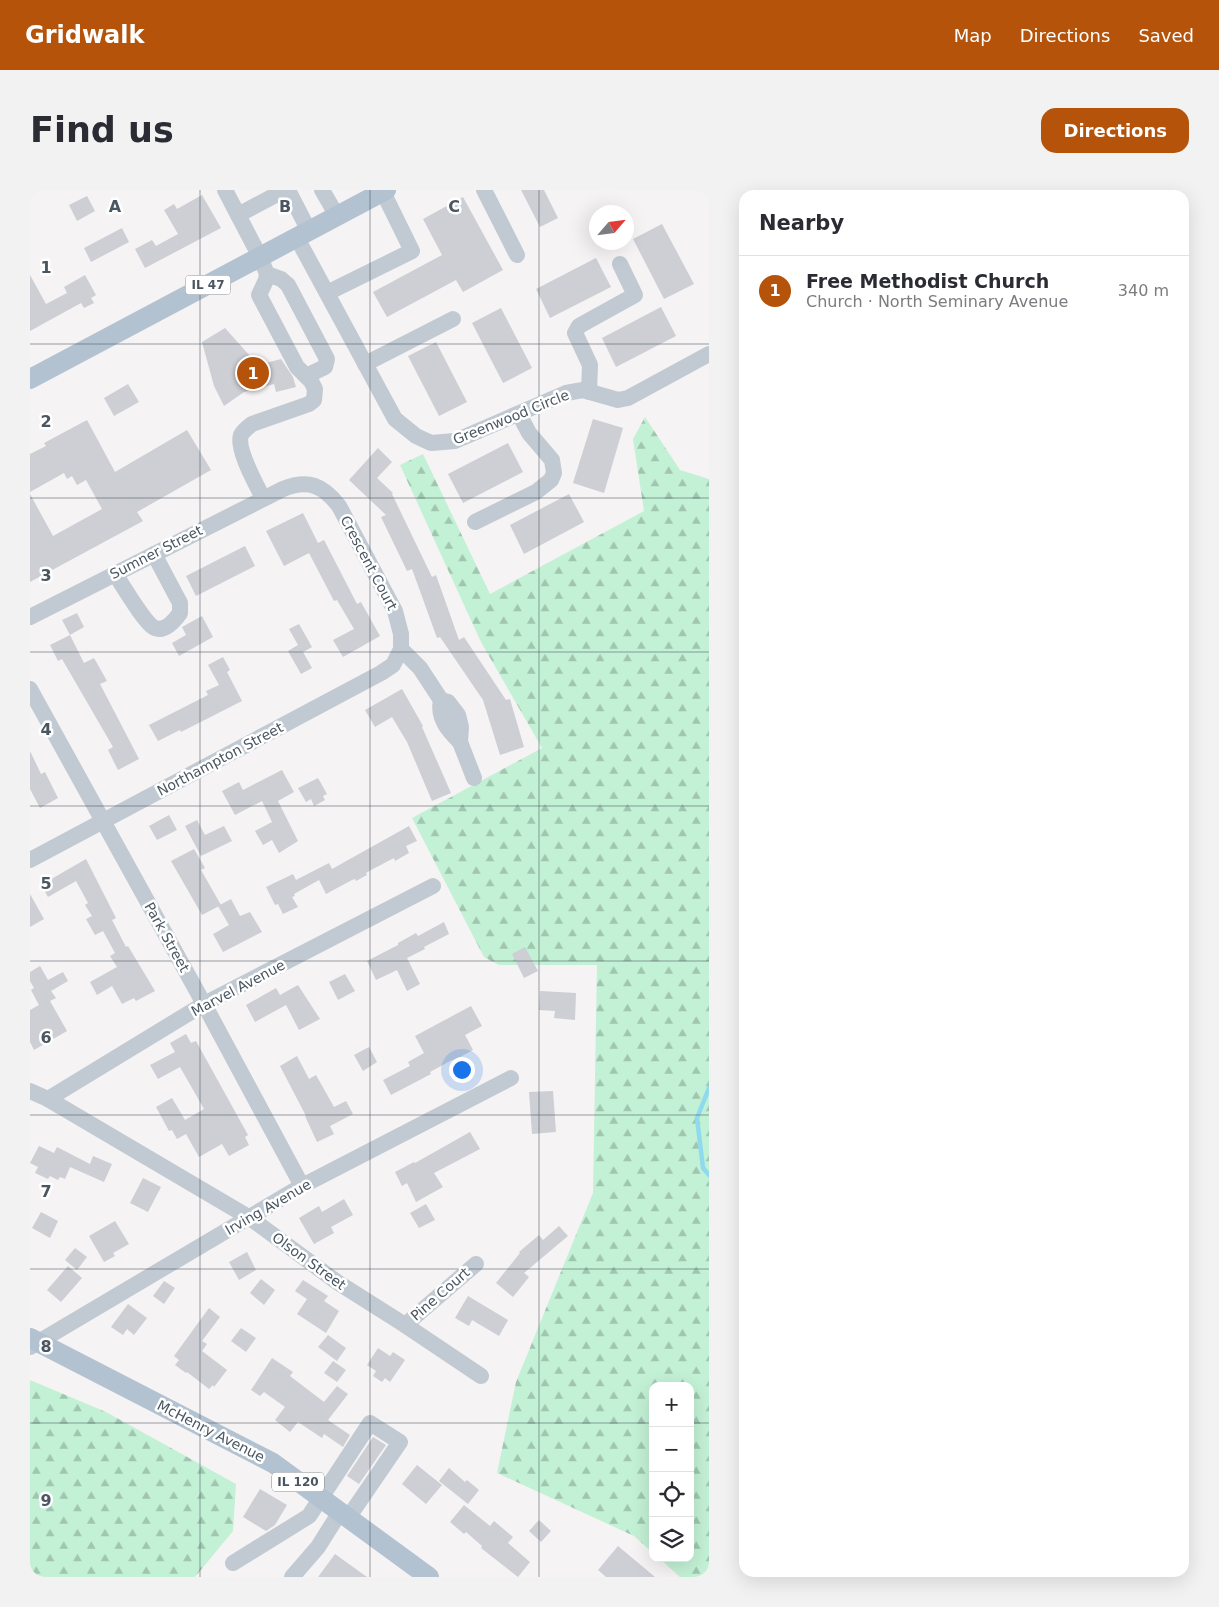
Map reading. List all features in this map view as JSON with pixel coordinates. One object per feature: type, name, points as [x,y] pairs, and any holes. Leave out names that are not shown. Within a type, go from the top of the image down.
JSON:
[{"type":"main road","name":"IL 47","points":[[30,379],[264,265],[303,234],[384,191]]},
{"type":"main road","name":"McHenry Avenue","points":[[33,1343],[273,1463],[429,1577]]},
{"type":"street","points":[[225,190],[264,265],[266,280],[259,295],[296,367],[306,376],[315,389],[314,400],[302,407],[252,424],[245,429],[241,437],[240,447],[263,498]]},
{"type":"street","points":[[238,215],[286,190]]},
{"type":"street","name":"Greenwood Circle","points":[[286,190],[327,293],[395,419],[416,436],[431,443],[454,441],[566,393],[584,390],[618,400],[628,398],[709,354]]},
{"type":"street","points":[[322,190],[336,216]]},
{"type":"street","points":[[484,190],[517,254]]},
{"type":"street","points":[[327,293],[412,250],[384,191]]},
{"type":"street","points":[[589,392],[590,365],[575,333],[579,326],[635,296],[620,264]]},
{"type":"street","points":[[264,265],[288,285],[327,359],[325,367],[306,376]]},
{"type":"street","points":[[365,364],[453,318]]},
{"type":"street","points":[[476,522],[536,492],[551,480],[554,473],[552,460],[529,433],[519,414]]},
{"type":"street","name":"Crescent Court","points":[[283,489],[295,485],[311,485],[328,493],[339,506],[395,611],[399,623],[401,649]]},
{"type":"street","name":"Sumner Street","points":[[30,617],[283,489]]},
{"type":"street","points":[[115,574],[143,616],[154,628],[160,629],[168,626],[180,613],[180,603],[154,554]]},
{"type":"street","points":[[401,649],[420,668],[441,700],[448,702],[458,715],[461,727],[460,742],[474,778]]},
{"type":"street","name":"Northampton Street","points":[[30,860],[381,673],[393,665],[401,649]]},
{"type":"street","name":"Park Street","points":[[30,690],[204,1004],[302,1186]]},
{"type":"street","name":"Marvel Avenue","points":[[48,1099],[204,1004],[433,886]]},
{"type":"street","name":"Irving Avenue","points":[[33,1343],[302,1186],[511,1078]]},
{"type":"street","name":"Olson Street","points":[[30,1091],[48,1099],[250,1218],[337,1282],[481,1376]]},
{"type":"street","name":"Pine Court","points":[[405,1325],[476,1264]]},
{"type":"street","points":[[233,1563],[309,1516],[370,1423],[400,1442],[318,1548],[292,1577]]},
{"type":"green space","points":[[645,417],[680,470],[709,479],[709,1577],[680,1577],[663,1562],[694,1562],[694,1382],[649,1382],[649,1549],[634,1536],[497,1473],[516,1382],[593,1193],[597,965],[499,965],[484,957],[412,818],[542,748],[481,642],[400,465],[423,454],[490,594],[644,511],[633,439]]},
{"type":"green space","points":[[30,1380],[106,1412],[236,1484],[233,1531],[195,1577],[30,1577]]},
{"type":"building","points":[[521,190],[544,190],[558,218],[540,227]]},
{"type":"building","points":[[202,195],[221,228],[145,268],[135,249],[152,240],[156,246],[178,234],[164,210],[174,204],[177,209]]},
{"type":"building","points":[[87,196],[95,211],[77,221],[69,205]]},
{"type":"building","points":[[463,197],[503,270],[463,292],[456,280],[387,317],[373,292],[442,255],[423,219]]},
{"type":"building","points":[[662,224],[694,284],[664,299],[634,238]]},
{"type":"building","points":[[122,228],[129,242],[91,262],[84,248]]},
{"type":"building","points":[[596,258],[611,287],[550,318],[536,289]]},
{"type":"building","points":[[30,275],[46,304],[67,293],[64,287],[85,275],[96,295],[91,298],[94,303],[84,308],[81,303],[30,331]]},
{"type":"building","points":[[661,307],[676,336],[616,367],[602,338]]},
{"type":"building","points":[[501,308],[532,368],[503,383],[472,323]]},
{"type":"building","points":[[225,328],[258,365],[281,359],[293,377],[296,387],[276,392],[274,384],[244,392],[224,406],[214,386],[202,342]]},
{"type":"building","points":[[436,342],[467,402],[439,416],[408,356]]},
{"type":"building","points":[[128,384],[139,402],[114,416],[104,398]]},
{"type":"building","points":[[593,419],[623,428],[604,493],[573,483]]},
{"type":"building","points":[[87,420],[115,472],[187,430],[211,470],[137,512],[143,521],[30,582],[30,494],[53,536],[102,509],[86,480],[77,485],[72,476],[67,479],[64,473],[30,492],[30,454],[46,446],[44,443]]},
{"type":"building","points":[[508,443],[523,472],[463,503],[448,474]]},
{"type":"building","points":[[378,448],[392,462],[377,478],[393,493],[432,577],[436,575],[459,640],[464,637],[506,700],[510,699],[524,747],[500,755],[483,700],[440,637],[437,638],[412,569],[407,571],[381,517],[386,515],[349,480]]},
{"type":"building","points":[[569,494],[584,522],[524,554],[510,525]]},
{"type":"building","points":[[303,513],[318,543],[324,540],[357,604],[361,602],[380,636],[343,657],[333,640],[354,629],[337,600],[334,601],[309,553],[284,566],[266,531]]},
{"type":"building","points":[[245,546],[255,566],[196,596],[186,576]]},
{"type":"building","points":[[77,613],[84,627],[70,635],[62,620]]},
{"type":"building","points":[[202,616],[213,637],[179,656],[172,643],[186,635],[182,627]]},
{"type":"building","points":[[299,624],[312,647],[303,652],[312,668],[301,674],[288,651],[298,645],[289,629]]},
{"type":"building","points":[[70,635],[84,663],[94,658],[107,681],[100,684],[139,759],[118,770],[108,750],[113,747],[62,659],[58,661],[50,645]]},
{"type":"building","points":[[223,657],[230,670],[227,672],[242,701],[181,732],[180,730],[158,741],[149,725],[208,695],[206,691],[219,685],[208,665]]},
{"type":"building","points":[[402,689],[423,726],[451,793],[432,801],[407,742],[392,717],[375,727],[365,710]]},
{"type":"building","points":[[30,751],[41,774],[45,772],[58,798],[40,808],[30,789]]},
{"type":"building","points":[[282,770],[294,792],[278,801],[298,841],[279,853],[272,840],[263,845],[255,831],[272,822],[262,801],[235,815],[222,791],[239,782],[243,790]]},
{"type":"building","points":[[318,778],[327,794],[323,796],[325,800],[314,806],[311,799],[306,802],[298,788]]},
{"type":"building","points":[[169,815],[177,830],[157,840],[149,826]]},
{"type":"building","points":[[197,820],[205,835],[224,826],[232,841],[201,856],[185,826]]},
{"type":"building","points":[[409,826],[417,841],[406,846],[409,853],[395,861],[394,858],[366,873],[367,875],[356,881],[355,879],[352,880],[326,894],[319,880],[294,894],[295,896],[292,897],[298,907],[283,914],[278,904],[275,905],[266,887],[293,874],[296,880],[329,863],[332,869]]},
{"type":"building","points":[[194,849],[205,868],[201,870],[221,905],[202,915],[171,861]]},
{"type":"building","points":[[86,859],[116,918],[112,920],[126,947],[128,946],[155,991],[136,1001],[134,998],[122,1004],[112,986],[97,995],[90,982],[117,967],[110,956],[115,953],[103,931],[95,935],[86,919],[92,916],[85,905],[88,903],[76,881],[48,897],[41,885]]},
{"type":"building","points":[[30,894],[44,919],[30,927]]},
{"type":"building","points":[[231,899],[240,916],[250,912],[262,932],[223,952],[213,934],[229,925],[218,906]]},
{"type":"building","points":[[444,922],[449,934],[407,958],[420,984],[407,991],[397,970],[376,980],[367,961],[416,933],[418,936]]},
{"type":"building","points":[[525,947],[538,971],[524,978],[512,954]]},
{"type":"building","points":[[40,966],[48,980],[63,972],[68,981],[51,991],[56,998],[50,1001],[67,1031],[34,1050],[30,1042],[30,1010],[39,1005],[31,990],[34,988],[30,981],[30,972]]},
{"type":"building","points":[[345,974],[355,991],[338,1000],[329,982]]},
{"type":"building","points":[[298,985],[320,1019],[299,1030],[286,1005],[255,1022],[246,1005],[276,988],[280,995]]},
{"type":"building","points":[[540,991],[576,993],[575,1020],[554,1018],[555,1011],[539,1010]]},
{"type":"building","points":[[471,1006],[482,1026],[465,1035],[473,1050],[391,1095],[383,1080],[410,1066],[408,1062],[424,1053],[415,1036]]},
{"type":"building","points":[[186,1034],[191,1043],[196,1041],[248,1135],[245,1137],[249,1145],[229,1156],[222,1144],[199,1157],[186,1134],[177,1139],[172,1130],[169,1131],[156,1107],[172,1098],[185,1120],[204,1109],[180,1067],[158,1079],[150,1065],[175,1052],[170,1043]]},
{"type":"building","points":[[369,1047],[377,1062],[363,1071],[354,1055]]},
{"type":"building","points":[[297,1056],[309,1079],[316,1075],[334,1107],[346,1101],[353,1114],[330,1126],[334,1134],[317,1142],[280,1066]]},
{"type":"building","points":[[553,1091],[556,1132],[532,1134],[529,1092]]},
{"type":"building","points":[[470,1132],[480,1149],[434,1173],[443,1187],[416,1202],[407,1183],[402,1186],[395,1172]]},
{"type":"building","points":[[39,1146],[54,1153],[57,1147],[90,1164],[93,1156],[112,1164],[104,1182],[70,1167],[65,1179],[60,1177],[58,1180],[50,1176],[48,1179],[35,1173],[38,1167],[30,1163]]},
{"type":"building","points":[[143,1178],[161,1187],[148,1212],[130,1203]]},
{"type":"building","points":[[344,1199],[353,1215],[331,1227],[334,1233],[314,1244],[299,1218],[319,1206],[322,1212]]},
{"type":"building","points":[[426,1204],[435,1220],[419,1228],[410,1213]]},
{"type":"building","points":[[41,1212],[58,1221],[50,1238],[32,1228]]},
{"type":"building","points":[[115,1221],[129,1244],[113,1253],[115,1256],[104,1262],[89,1236]]},
{"type":"building","points":[[559,1226],[568,1236],[524,1273],[529,1277],[513,1297],[496,1283],[519,1252],[539,1235],[543,1240]]},
{"type":"building","points":[[75,1248],[87,1257],[77,1270],[65,1260]]},
{"type":"building","points":[[247,1252],[256,1270],[239,1280],[229,1262]]},
{"type":"building","points":[[68,1266],[82,1278],[61,1302],[47,1290]]},
{"type":"building","points":[[261,1279],[275,1290],[264,1305],[250,1293]]},
{"type":"building","points":[[303,1280],[328,1296],[324,1301],[339,1311],[326,1333],[297,1314],[307,1299],[295,1291]]},
{"type":"building","points":[[164,1281],[175,1288],[164,1304],[153,1296]]},
{"type":"building","points":[[468,1296],[508,1320],[499,1336],[472,1320],[469,1326],[455,1318]]},
{"type":"building","points":[[128,1304],[147,1318],[134,1335],[127,1329],[123,1335],[111,1327]]},
{"type":"building","points":[[209,1308],[220,1317],[202,1341],[207,1344],[202,1351],[227,1370],[214,1387],[213,1385],[209,1389],[175,1365],[179,1360],[174,1356]]},
{"type":"building","points":[[241,1328],[256,1338],[246,1352],[231,1341]]},
{"type":"building","points":[[328,1335],[346,1348],[337,1361],[318,1347]]},
{"type":"building","points":[[378,1348],[390,1356],[393,1352],[405,1360],[390,1382],[385,1378],[382,1382],[373,1376],[376,1371],[367,1365]]},
{"type":"building","points":[[272,1358],[293,1372],[290,1376],[324,1402],[337,1386],[348,1394],[328,1420],[350,1435],[343,1447],[324,1434],[322,1438],[298,1422],[290,1432],[275,1420],[285,1407],[264,1392],[260,1396],[251,1390]]},
{"type":"building","points":[[333,1361],[346,1370],[337,1382],[324,1373]]},
{"type":"building","points":[[373,1437],[386,1445],[359,1484],[347,1476]]},
{"type":"building","points":[[417,1465],[442,1485],[426,1504],[402,1484]]},
{"type":"building","points":[[449,1468],[465,1482],[467,1480],[479,1490],[468,1504],[439,1481]]},
{"type":"building","points":[[260,1489],[287,1505],[275,1525],[266,1531],[243,1517]]},
{"type":"building","points":[[464,1505],[490,1526],[494,1521],[513,1537],[508,1543],[530,1562],[518,1577],[481,1548],[482,1546],[466,1532],[464,1534],[450,1522]]},
{"type":"building","points":[[539,1520],[551,1531],[541,1542],[529,1531]]},
{"type":"building","points":[[618,1546],[655,1577],[606,1577],[598,1570]]},
{"type":"building","points":[[335,1554],[367,1577],[318,1577]]},
{"type":"waterway","points":[[709,1088],[697,1118],[703,1168],[709,1175]]},
{"type":"place","name":"Free Methodist Church","points":[[253,373]]}]
